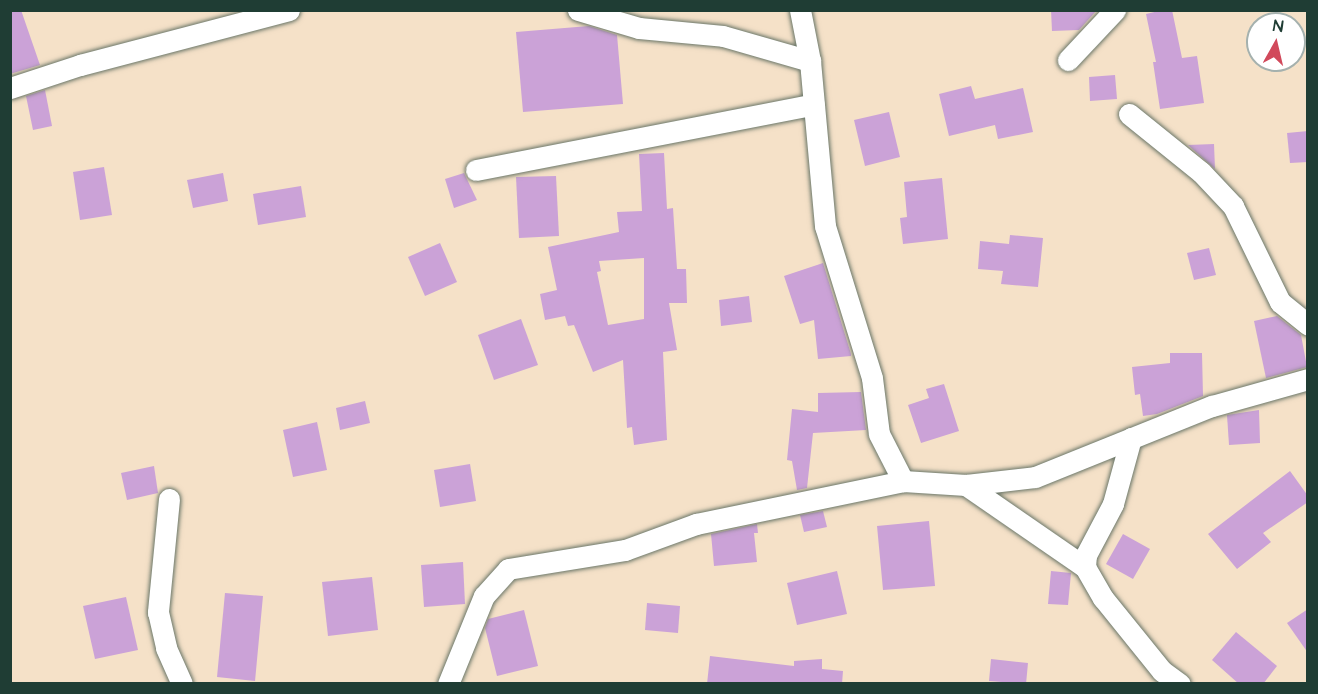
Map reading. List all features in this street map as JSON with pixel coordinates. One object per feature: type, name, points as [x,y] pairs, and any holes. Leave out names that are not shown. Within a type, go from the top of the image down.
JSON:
[{"type":"street","points":[[10,88],[80,65],[289,10]]},
{"type":"street","points":[[578,10],[639,28],[723,36],[810,61]]},
{"type":"street","points":[[800,10],[810,61],[825,229],[872,378],[879,434],[903,481]]},
{"type":"street","points":[[1068,60],[1115,10]]},
{"type":"street","points":[[476,170],[814,104]]},
{"type":"street","points":[[1129,114],[1201,172],[1233,206],[1280,302],[1308,325]]},
{"type":"street","points":[[448,684],[484,596],[508,569],[625,550],[696,524],[903,481],[966,485],[1035,477],[1250,393],[1308,379]]},
{"type":"street","points":[[1085,567],[1086,555],[1113,504],[1131,438]]},
{"type":"street","points":[[966,485],[1085,567],[1103,597],[1162,671],[1180,684]]},
{"type":"street","points":[[169,499],[158,612],[166,648],[182,684]]},
{"type":"building","points":[[10,10],[21,10],[40,65],[10,74]]},
{"type":"building","points":[[1051,10],[1097,10],[1079,30],[1052,31]]},
{"type":"building","points":[[1172,10],[1182,58],[1197,56],[1204,103],[1160,109],[1153,62],[1156,62],[1146,14]]},
{"type":"building","points":[[589,26],[617,35],[623,104],[523,112],[516,32]]},
{"type":"building","points":[[1115,75],[1117,99],[1090,101],[1089,77]]},
{"type":"building","points":[[971,86],[975,99],[1023,88],[1033,132],[998,139],[995,125],[949,136],[939,94]]},
{"type":"building","points":[[45,90],[52,126],[33,130],[26,96]]},
{"type":"building","points":[[889,112],[900,157],[865,166],[854,120]]},
{"type":"building","points":[[1308,131],[1308,162],[1290,163],[1287,133]]},
{"type":"building","points":[[1214,144],[1215,169],[1188,145]]},
{"type":"building","points":[[664,153],[667,209],[673,208],[677,269],[686,269],[687,303],[669,303],[677,350],[663,352],[667,440],[634,445],[632,427],[627,428],[623,360],[593,372],[574,325],[568,326],[565,316],[545,320],[540,294],[557,290],[548,247],[619,232],[617,212],[642,211],[639,154]],"holes":[[[644,258],[644,319],[608,325],[597,272],[601,271],[599,261]]]},
{"type":"building","points":[[104,167],[112,215],[80,220],[73,172]]},
{"type":"building","points":[[223,173],[228,201],[193,208],[187,180]]},
{"type":"building","points":[[464,173],[477,200],[454,208],[445,179]]},
{"type":"building","points":[[556,176],[559,236],[519,238],[516,177]]},
{"type":"building","points":[[942,178],[948,239],[903,244],[900,218],[907,217],[904,182]]},
{"type":"building","points":[[301,186],[306,217],[258,225],[253,194]]},
{"type":"building","points":[[1010,235],[1043,238],[1038,287],[1001,284],[1003,271],[978,269],[980,241],[1009,244]]},
{"type":"building","points":[[440,243],[457,282],[425,296],[408,257]]},
{"type":"building","points":[[1209,248],[1216,275],[1194,280],[1187,253]]},
{"type":"building","points":[[823,263],[851,356],[818,359],[814,320],[800,324],[784,276]]},
{"type":"building","points":[[749,296],[752,322],[721,326],[719,300]]},
{"type":"building","points":[[1277,316],[1301,335],[1307,367],[1266,378],[1254,321]]},
{"type":"building","points":[[521,319],[538,365],[494,380],[478,335]]},
{"type":"building","points":[[1170,353],[1202,353],[1203,396],[1157,414],[1143,416],[1140,394],[1135,395],[1132,367],[1170,363]]},
{"type":"building","points":[[944,384],[959,431],[921,443],[908,405],[929,398],[926,389]]},
{"type":"building","points":[[861,392],[866,430],[813,433],[807,488],[797,490],[792,461],[787,460],[792,409],[818,412],[818,393]]},
{"type":"building","points":[[365,401],[370,423],[340,430],[336,408]]},
{"type":"building","points":[[1259,410],[1260,443],[1229,445],[1227,415]]},
{"type":"building","points":[[317,422],[327,470],[293,477],[283,430]]},
{"type":"building","points":[[470,464],[476,501],[440,507],[434,470]]},
{"type":"building","points":[[154,466],[158,493],[127,500],[121,473]]},
{"type":"building","points":[[1290,471],[1308,496],[1308,502],[1263,533],[1271,542],[1237,569],[1208,534]]},
{"type":"building","points":[[823,511],[827,527],[804,532],[800,515]]},
{"type":"building","points":[[929,521],[935,586],[883,590],[877,526]]},
{"type":"building","points":[[757,524],[758,533],[754,533],[757,562],[714,566],[711,534]]},
{"type":"building","points":[[1123,534],[1150,549],[1133,579],[1106,564]]},
{"type":"building","points":[[463,562],[465,604],[424,607],[421,565]]},
{"type":"building","points":[[837,571],[847,614],[797,625],[787,583]]},
{"type":"building","points":[[1051,571],[1071,573],[1068,605],[1048,604]]},
{"type":"building","points":[[372,577],[378,630],[328,636],[322,582]]},
{"type":"building","points":[[225,593],[263,596],[255,681],[217,677]]},
{"type":"building","points":[[126,597],[138,650],[95,659],[83,606]]},
{"type":"building","points":[[647,603],[680,606],[678,633],[645,630]]},
{"type":"building","points":[[1308,609],[1308,653],[1287,623]]},
{"type":"building","points":[[524,610],[538,666],[497,676],[485,628],[488,619]]},
{"type":"building","points":[[1236,632],[1277,666],[1263,684],[1239,684],[1212,660]]},
{"type":"building","points":[[710,656],[794,666],[794,661],[822,659],[822,669],[843,671],[842,684],[707,684]]},
{"type":"building","points":[[991,659],[1028,663],[1026,684],[989,681]]}]
